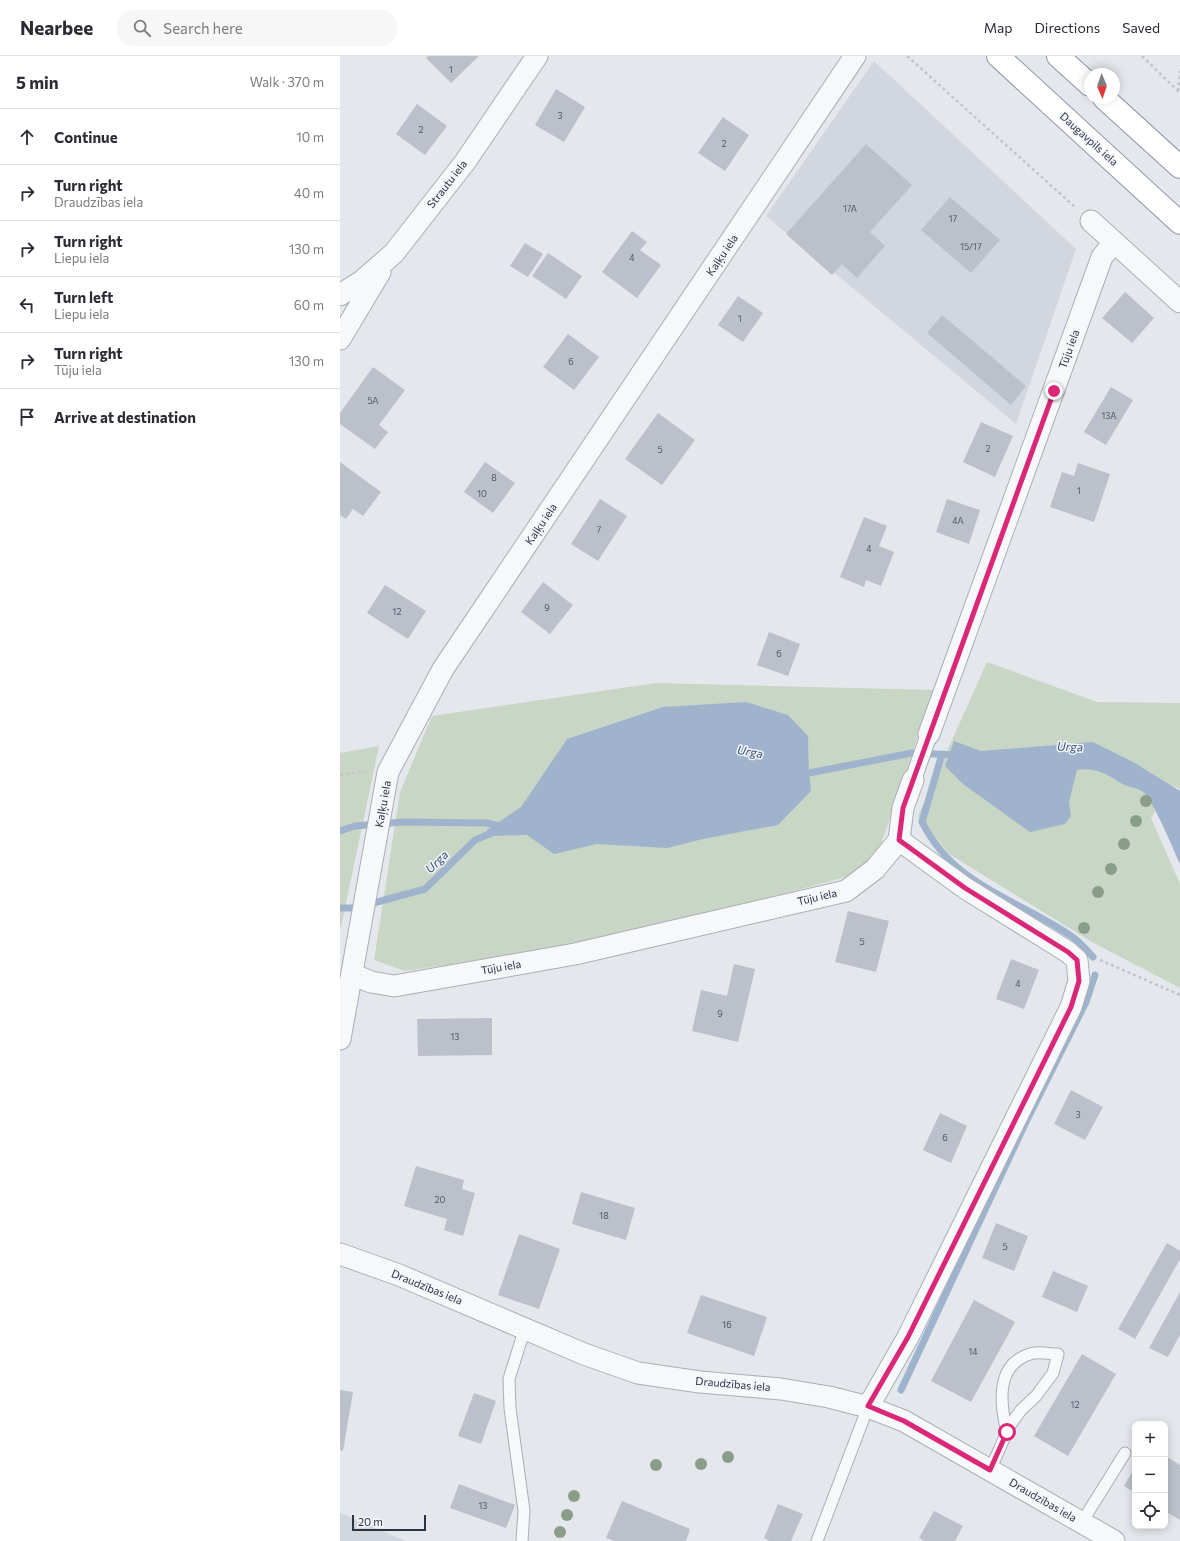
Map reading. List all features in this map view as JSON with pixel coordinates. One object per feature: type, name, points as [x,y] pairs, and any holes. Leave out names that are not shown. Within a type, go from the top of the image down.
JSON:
[{"type":"highway","name":"Daugavpils iela","points":[[998,56],[1180,223]]},
{"type":"highway","points":[[1058,56],[1084,80]]},
{"type":"highway","points":[[1111,104],[1180,167]]},
{"type":"street","name":"Strautu iela","points":[[340,295],[362,281],[388,258],[465,162],[537,56]]},
{"type":"street","name":"Kaļķu iela","points":[[340,1039],[388,772],[443,669],[854,56]]},
{"type":"street","points":[[1091,221],[1180,302]]},
{"type":"street","name":"Tūju iela","points":[[352,974],[370,982],[394,986],[575,954],[846,891],[874,870],[899,840],[903,808],[929,734],[1102,257],[1114,242]]},
{"type":"street","points":[[340,339],[388,258]]},
{"type":"street","points":[[868,1406],[908,1337],[1071,1007],[1079,981],[1077,960],[1055,944],[965,888],[899,840]]},
{"type":"street","name":"Draudzības iela","points":[[340,1254],[399,1275],[584,1354],[638,1374],[700,1382],[781,1389],[830,1397],[868,1406],[904,1421],[1114,1541]]},
{"type":"lane","points":[[522,1541],[524,1511],[510,1408],[509,1379],[525,1328]]},
{"type":"lane","points":[[990,1470],[1007,1432],[1022,1410],[1036,1396],[1053,1373],[1058,1354],[1031,1353],[1018,1360],[1008,1370],[1002,1386],[1002,1410],[1007,1432]]},
{"type":"lane","points":[[817,1541],[868,1406]]},
{"type":"lane","points":[[1082,1522],[1125,1453]]},
{"type":"path","points":[[907,56],[1091,221]]},
{"type":"path","points":[[1142,56],[1179,92]]},
{"type":"path","points":[[1179,92],[1180,71]]},
{"type":"path","points":[[340,775],[367,771]]},
{"type":"path","points":[[1077,960],[1103,960],[1150,983],[1180,995]]},
{"type":"shaded area","points":[[874,61],[1076,249],[1016,424],[766,216]]},
{"type":"shaded area","points":[[340,1513],[350,1517],[406,1541],[340,1541]]},
{"type":"green space","points":[[987,662],[1097,702],[1180,703],[1180,789],[1171,785],[1151,818],[1180,884],[1180,988],[1092,942],[949,854],[918,816]]},
{"type":"green space","points":[[656,683],[934,690],[872,870],[603,942],[405,971],[374,960],[400,792],[432,716]]},
{"type":"green space","points":[[379,746],[341,927],[340,927],[340,753]]},
{"type":"water","points":[[746,702],[788,715],[808,736],[811,791],[778,825],[703,839],[667,848],[597,844],[554,854],[527,835],[487,836],[487,830],[521,807],[567,739],[663,707]]},
{"type":"water","points":[[954,741],[981,751],[1093,742],[1135,763],[1180,791],[1180,864],[1152,804],[1142,791],[1122,784],[1109,776],[1094,770],[1077,770],[1069,802],[1071,816],[1065,824],[1030,832],[963,784],[945,766]]},
{"type":"building","points":[[428,56],[479,56],[451,83],[426,58]]},
{"type":"building","points":[[556,89],[585,107],[564,142],[535,125]]},
{"type":"building","points":[[417,104],[447,126],[425,155],[396,134]]},
{"type":"building","points":[[723,117],[749,135],[725,171],[698,153]]},
{"type":"building","points":[[866,144],[912,185],[870,232],[885,246],[857,278],[842,264],[832,275],[786,234]]},
{"type":"building","points":[[950,197],[1000,240],[971,273],[921,230]]},
{"type":"building","points":[[632,231],[647,242],[640,250],[661,265],[637,298],[602,272]]},
{"type":"building","points":[[525,243],[543,254],[528,277],[510,266]]},
{"type":"building","points":[[548,253],[582,276],[566,299],[532,276]]},
{"type":"building","points":[[1125,292],[1154,318],[1132,343],[1102,318]]},
{"type":"building","points":[[738,296],[763,313],[743,342],[718,325]]},
{"type":"building","points":[[942,315],[1026,386],[1011,405],[927,333]]},
{"type":"building","points":[[568,334],[599,357],[574,390],[543,367]]},
{"type":"building","points":[[373,367],[405,390],[379,425],[388,432],[375,449],[340,424],[340,413]]},
{"type":"building","points":[[1111,387],[1133,400],[1106,445],[1084,432]]},
{"type":"building","points":[[658,413],[695,440],[662,485],[625,459]]},
{"type":"building","points":[[981,422],[1013,436],[995,477],[963,462]]},
{"type":"building","points":[[340,462],[381,492],[363,516],[353,509],[346,519],[340,515]]},
{"type":"building","points":[[485,462],[515,483],[493,513],[464,492]]},
{"type":"building","points":[[1078,463],[1110,474],[1094,522],[1050,507],[1062,472],[1074,476]]},
{"type":"building","points":[[600,499],[627,516],[598,561],[571,544]]},
{"type":"building","points":[[947,499],[980,510],[969,544],[936,532]]},
{"type":"building","points":[[864,517],[887,526],[879,546],[894,552],[881,586],[866,580],[864,587],[840,577]]},
{"type":"building","points":[[543,582],[573,605],[550,634],[521,612]]},
{"type":"building","points":[[385,585],[426,611],[408,639],[367,613]]},
{"type":"building","points":[[769,632],[800,644],[788,676],[757,665]]},
{"type":"building","points":[[848,911],[889,921],[876,972],[835,962]]},
{"type":"building","points":[[1011,959],[1039,970],[1024,1009],[996,999]]},
{"type":"building","points":[[734,964],[755,969],[738,1042],[692,1031],[701,990],[727,996]]},
{"type":"building","points":[[492,1018],[492,1055],[418,1056],[417,1019]]},
{"type":"building","points":[[1071,1090],[1103,1107],[1085,1140],[1054,1124]]},
{"type":"building","points":[[940,1113],[967,1126],[951,1163],[923,1150]]},
{"type":"building","points":[[416,1166],[464,1180],[462,1189],[475,1193],[463,1236],[444,1230],[447,1219],[404,1206]]},
{"type":"building","points":[[581,1192],[635,1208],[626,1240],[572,1224]]},
{"type":"building","points":[[996,1223],[1028,1236],[1014,1271],[982,1258]]},
{"type":"building","points":[[519,1234],[560,1249],[539,1309],[498,1295]]},
{"type":"building","points":[[1167,1243],[1180,1251],[1180,1259],[1135,1339],[1118,1329]]},
{"type":"building","points":[[1053,1271],[1088,1286],[1077,1312],[1042,1297]]},
{"type":"building","points":[[1180,1292],[1180,1335],[1168,1357],[1149,1348]]},
{"type":"building","points":[[701,1295],[767,1317],[754,1356],[687,1333]]},
{"type":"building","points":[[974,1300],[1015,1322],[971,1402],[931,1381]]},
{"type":"building","points":[[1082,1354],[1116,1374],[1068,1456],[1034,1436]]},
{"type":"building","points":[[340,1390],[353,1392],[343,1451],[340,1450]]},
{"type":"building","points":[[474,1393],[496,1401],[481,1444],[458,1436]]},
{"type":"building","points":[[1168,1458],[1180,1465],[1180,1520],[1168,1513]]},
{"type":"building","points":[[1132,1472],[1132,1491],[1124,1486]]},
{"type":"building","points":[[459,1484],[515,1505],[506,1528],[450,1508]]},
{"type":"building","points":[[622,1501],[690,1529],[686,1541],[615,1541],[606,1538]]},
{"type":"building","points":[[778,1504],[803,1514],[791,1541],[769,1541],[764,1538]]},
{"type":"building","points":[[934,1511],[963,1526],[955,1541],[924,1541],[919,1538]]},
{"type":"waterway","name":"Urga","points":[[799,772],[809,773],[912,753],[956,755]]},
{"type":"waterway","points":[[942,754],[922,822],[936,844],[952,862],[970,877],[1074,938],[1093,957]]},
{"type":"waterway","points":[[340,831],[355,826],[403,822],[487,823],[502,827]]},
{"type":"waterway","name":"Urga","points":[[340,908],[355,908],[425,889],[475,840],[494,832]]},
{"type":"waterway","points":[[901,1390],[1025,1124],[1086,1002],[1095,975]]},
{"type":"route","points":[[1007,1432],[990,1470],[904,1421],[868,1406],[908,1337],[1071,1007],[1079,981],[1077,960],[1068,952],[965,888],[899,840],[903,808],[1054,391]]}]
